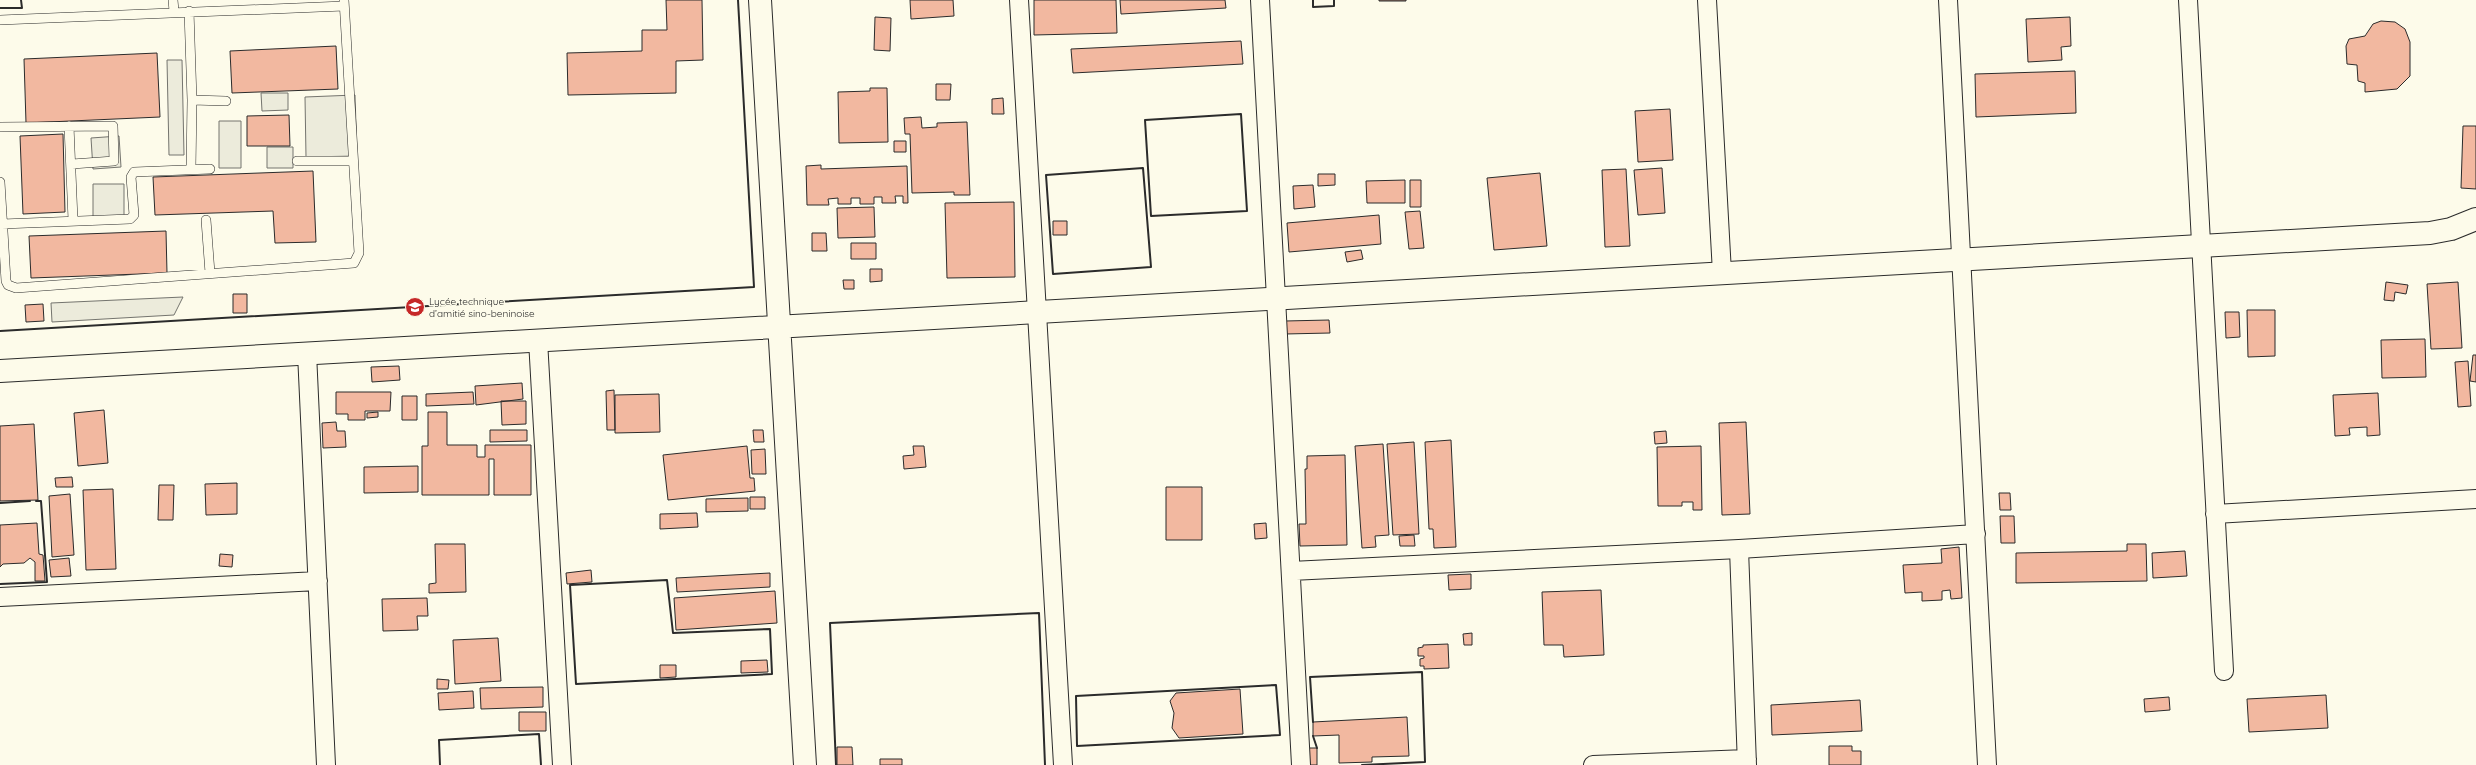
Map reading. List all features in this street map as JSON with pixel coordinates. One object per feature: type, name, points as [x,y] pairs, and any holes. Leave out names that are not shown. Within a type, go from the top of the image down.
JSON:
[{"type":"street","points":[[760,0],[805,765]]},
{"type":"street","points":[[1019,0],[1062,765]]},
{"type":"street","points":[[1260,0],[1301,765]]},
{"type":"street","points":[[1707,0],[1722,273]]},
{"type":"street","points":[[1948,0],[1988,765]]},
{"type":"street","points":[[2188,0],[2224,671]]},
{"type":"street","points":[[0,371],[2430,233],[2451,229],[2476,219]]},
{"type":"street","points":[[538,340],[562,765]]},
{"type":"street","points":[[307,353],[326,765]]},
{"type":"street","points":[[2215,514],[2476,499]]},
{"type":"street","points":[[1291,570],[1739,549],[1976,534]]},
{"type":"street","points":[[1593,765],[1747,762],[1739,549]]},
{"type":"street","points":[[0,597],[318,581]]},
{"type":"lane","points":[[173,0],[174,11]]},
{"type":"lane","points":[[0,20],[344,3],[352,161],[359,253],[357,262],[16,288],[6,281],[0,182]]},
{"type":"lane","points":[[189,11],[192,100],[191,169]]},
{"type":"lane","points":[[192,100],[226,101]]},
{"type":"lane","points":[[0,127],[111,125],[114,127],[114,161],[72,164]]},
{"type":"lane","points":[[69,126],[72,164],[73,220]]},
{"type":"lane","points":[[297,161],[352,161]]},
{"type":"lane","points":[[2,224],[73,220],[130,219],[134,215],[132,177],[134,172],[210,169]]},
{"type":"lane","points":[[206,220],[210,273]]},
{"type":"shaded area","points":[[167,60],[182,60],[184,155],[169,155]]},
{"type":"shaded area","points":[[261,93],[288,93],[288,110],[262,111]]},
{"type":"shaded area","points":[[355,95],[357,156],[306,157],[305,97]]},
{"type":"shaded area","points":[[219,121],[241,121],[241,168],[219,168]]},
{"type":"shaded area","points":[[119,136],[121,167],[93,169],[91,138]]},
{"type":"shaded area","points":[[267,147],[293,147],[293,168],[267,168]]},
{"type":"shaded area","points":[[93,184],[124,184],[124,217],[93,217]]},
{"type":"shaded area","points":[[183,297],[174,315],[52,322],[51,303]]},
{"type":"building","points":[[666,0],[702,0],[703,60],[676,61],[676,93],[568,95],[567,53],[642,51],[642,30],[667,30]]},
{"type":"building","points":[[910,0],[953,0],[954,16],[911,19]]},
{"type":"building","points":[[1034,0],[1116,0],[1117,33],[1034,35]]},
{"type":"building","points":[[1120,0],[1225,0],[1226,8],[1121,14]]},
{"type":"building","points":[[1406,0],[1406,1],[1379,1]]},
{"type":"building","points":[[875,17],[891,18],[890,51],[874,50]]},
{"type":"building","points":[[2070,17],[2071,46],[2061,47],[2062,60],[2028,62],[2026,19]]},
{"type":"building","points":[[2381,21],[2395,22],[2405,29],[2410,42],[2410,76],[2397,89],[2365,92],[2365,83],[2358,81],[2357,65],[2347,64],[2346,46],[2349,39],[2365,36],[2373,24]]},
{"type":"building","points":[[1241,41],[1243,64],[1073,73],[1071,49]]},
{"type":"building","points":[[336,46],[338,89],[232,93],[230,51]]},
{"type":"building","points":[[157,53],[160,117],[26,123],[24,59]]},
{"type":"building","points":[[2075,71],[2076,113],[1976,117],[1975,74]]},
{"type":"building","points":[[936,84],[951,84],[950,100],[936,100]]},
{"type":"building","points":[[870,88],[887,88],[888,142],[839,143],[838,92],[870,91]]},
{"type":"building","points":[[1003,98],[1004,114],[992,114],[992,99]]},
{"type":"building","points":[[1670,109],[1673,160],[1638,162],[1635,111]]},
{"type":"building","points":[[289,115],[290,146],[247,146],[247,116]]},
{"type":"building","points":[[921,117],[922,128],[937,127],[937,123],[967,122],[970,195],[954,195],[954,192],[912,193],[910,134],[905,134],[904,118]]},
{"type":"building","points":[[2463,126],[2476,126],[2476,189],[2461,188]]},
{"type":"building","points":[[63,134],[65,212],[23,214],[20,136]]},
{"type":"building","points":[[894,141],[906,141],[906,152],[894,152]]},
{"type":"building","points":[[821,165],[821,169],[907,166],[908,203],[903,203],[903,196],[895,196],[896,203],[882,203],[882,197],[874,197],[874,204],[860,204],[860,198],[851,198],[851,204],[838,204],[838,198],[828,199],[829,205],[807,205],[806,166]]},
{"type":"building","points":[[1662,168],[1665,213],[1638,215],[1634,170]]},
{"type":"building","points":[[1626,169],[1630,246],[1605,247],[1602,170]]},
{"type":"building","points":[[313,171],[316,242],[275,243],[273,211],[155,215],[153,177]]},
{"type":"building","points":[[1540,173],[1547,246],[1494,250],[1487,178]]},
{"type":"building","points":[[1318,174],[1335,174],[1335,185],[1318,186]]},
{"type":"building","points":[[1405,180],[1405,203],[1367,203],[1366,181]]},
{"type":"building","points":[[1410,180],[1421,180],[1421,207],[1410,207]]},
{"type":"building","points":[[1313,185],[1315,207],[1294,209],[1293,186]]},
{"type":"building","points":[[1014,202],[1015,277],[947,278],[945,203]]},
{"type":"building","points":[[874,207],[875,237],[838,238],[837,208]]},
{"type":"building","points":[[1420,211],[1424,248],[1409,249],[1405,212]]},
{"type":"building","points":[[1379,215],[1381,244],[1289,252],[1287,223]]},
{"type":"building","points":[[1053,221],[1067,221],[1067,235],[1053,235]]},
{"type":"building","points":[[166,231],[167,273],[31,278],[29,236]]},
{"type":"building","points":[[812,233],[826,233],[827,251],[812,251]]},
{"type":"building","points":[[851,243],[876,243],[876,259],[851,259]]},
{"type":"building","points":[[1361,250],[1363,259],[1347,262],[1345,252]]},
{"type":"building","points":[[870,269],[882,269],[882,281],[870,282]]},
{"type":"building","points":[[843,280],[854,280],[854,289],[844,289]]},
{"type":"building","points":[[2386,282],[2408,285],[2406,294],[2395,292],[2394,301],[2384,300]]},
{"type":"building","points":[[2458,282],[2462,348],[2431,349],[2427,284]]},
{"type":"building","points":[[233,294],[247,294],[247,313],[233,313]]},
{"type":"building","points":[[43,304],[44,321],[26,322],[25,305]]},
{"type":"building","points":[[2247,310],[2275,310],[2275,356],[2248,357]]},
{"type":"building","points":[[2225,312],[2239,312],[2240,337],[2226,338]]},
{"type":"building","points":[[1329,320],[1330,333],[1285,334],[1285,321]]},
{"type":"building","points":[[2425,339],[2426,377],[2382,378],[2381,340]]},
{"type":"building","points":[[2473,355],[2476,355],[2476,382],[2470,381]]},
{"type":"building","points":[[2468,361],[2471,406],[2458,407],[2455,362]]},
{"type":"building","points":[[399,366],[400,380],[372,382],[371,367]]},
{"type":"building","points":[[522,383],[523,399],[476,405],[475,386]]},
{"type":"building","points":[[614,390],[615,430],[607,430],[606,391]]},
{"type":"building","points":[[336,392],[391,392],[390,411],[365,411],[365,420],[348,420],[348,414],[336,414]]},
{"type":"building","points":[[473,392],[474,404],[426,406],[426,394]]},
{"type":"building","points":[[2378,393],[2380,435],[2367,436],[2367,427],[2349,428],[2350,435],[2335,436],[2333,395]]},
{"type":"building","points":[[659,394],[660,432],[615,433],[615,395]]},
{"type":"building","points":[[402,396],[417,396],[417,420],[402,420]]},
{"type":"building","points":[[501,401],[526,401],[526,424],[502,425]]},
{"type":"building","points":[[104,410],[108,463],[78,466],[74,413]]},
{"type":"building","points":[[378,412],[378,417],[367,418],[367,413]]},
{"type":"building","points":[[428,412],[447,412],[447,445],[477,445],[477,457],[485,457],[485,445],[531,445],[531,495],[494,495],[494,459],[489,459],[489,495],[422,495],[422,446],[428,446]]},
{"type":"building","points":[[336,422],[337,431],[345,431],[346,447],[323,448],[322,423]]},
{"type":"building","points":[[1746,422],[1750,514],[1722,515],[1719,423]]},
{"type":"building","points":[[34,424],[38,500],[0,501],[0,426]]},
{"type":"building","points":[[490,430],[527,430],[527,441],[490,442]]},
{"type":"building","points":[[753,430],[763,430],[764,442],[754,442]]},
{"type":"building","points":[[1666,431],[1667,443],[1655,444],[1654,432]]},
{"type":"building","points":[[1451,440],[1456,547],[1434,548],[1433,529],[1429,529],[1425,442]]},
{"type":"building","points":[[1414,442],[1419,534],[1393,535],[1387,444]]},
{"type":"building","points":[[1383,444],[1389,535],[1375,536],[1376,547],[1362,548],[1355,446]]},
{"type":"building","points":[[747,446],[750,478],[754,478],[755,491],[668,500],[663,455]]},
{"type":"building","points":[[913,446],[924,446],[926,467],[904,469],[903,456],[914,455]]},
{"type":"building","points":[[1701,446],[1702,510],[1693,510],[1693,502],[1682,502],[1682,506],[1658,506],[1657,447]]},
{"type":"building","points":[[765,449],[766,474],[752,474],[751,450]]},
{"type":"building","points":[[1345,455],[1347,545],[1300,546],[1299,524],[1306,524],[1305,469],[1307,469],[1307,456]]},
{"type":"building","points":[[418,466],[418,492],[364,493],[364,467]]},
{"type":"building","points":[[72,477],[73,487],[56,487],[55,478]]},
{"type":"building","points":[[237,483],[237,514],[206,515],[205,484]]},
{"type":"building","points":[[159,485],[174,485],[173,520],[158,520]]},
{"type":"building","points":[[1166,487],[1202,487],[1202,540],[1166,540]]},
{"type":"building","points":[[113,489],[116,569],[86,570],[83,490]]},
{"type":"building","points":[[1999,493],[2010,493],[2011,510],[2000,510]]},
{"type":"building","points":[[70,494],[74,555],[52,557],[49,496]]},
{"type":"building","points":[[750,497],[765,497],[765,509],[750,509]]},
{"type":"building","points":[[748,498],[748,511],[706,512],[706,499]]},
{"type":"building","points":[[697,513],[698,527],[660,529],[660,514]]},
{"type":"building","points":[[2000,516],[2014,516],[2015,543],[2001,543]]},
{"type":"building","points":[[37,523],[39,554],[43,555],[45,581],[35,581],[35,562],[30,558],[24,563],[3,564],[0,567],[0,525]]},
{"type":"building","points":[[1266,523],[1267,538],[1255,539],[1254,524]]},
{"type":"building","points":[[1414,535],[1415,546],[1400,546],[1399,536]]},
{"type":"building","points":[[435,544],[465,544],[466,592],[429,593],[429,584],[436,583]]},
{"type":"building","points":[[2127,544],[2146,544],[2147,581],[2016,583],[2016,553],[2127,551]]},
{"type":"building","points":[[1959,547],[1962,598],[1951,599],[1950,590],[1942,591],[1942,600],[1922,601],[1922,592],[1905,593],[1903,565],[1942,563],[1941,549]]},
{"type":"building","points":[[2185,551],[2187,576],[2153,578],[2152,553]]},
{"type":"building","points":[[220,554],[233,555],[232,567],[219,566]]},
{"type":"building","points":[[69,558],[71,576],[51,577],[49,560]]},
{"type":"building","points":[[591,570],[592,582],[567,584],[566,573]]},
{"type":"building","points":[[770,573],[770,587],[677,592],[676,578]]},
{"type":"building","points":[[1471,574],[1471,589],[1449,590],[1448,575]]},
{"type":"building","points":[[1601,590],[1604,655],[1564,657],[1563,645],[1544,645],[1542,592]]},
{"type":"building","points":[[775,591],[777,623],[676,630],[674,598]]},
{"type":"building","points":[[427,598],[428,616],[417,616],[418,630],[383,631],[382,599]]},
{"type":"building","points":[[1472,633],[1472,645],[1464,645],[1463,634]]},
{"type":"building","points":[[498,638],[501,681],[455,684],[453,640]]},
{"type":"building","points":[[1448,644],[1449,668],[1424,669],[1424,666],[1420,666],[1420,659],[1424,658],[1424,656],[1418,656],[1418,648],[1423,647],[1423,645]]},
{"type":"building","points":[[767,660],[768,672],[741,673],[741,661]]},
{"type":"building","points":[[660,665],[676,665],[676,677],[660,678]]},
{"type":"building","points":[[437,679],[449,680],[448,689],[437,689]]},
{"type":"building","points":[[543,687],[543,707],[481,709],[480,688]]},
{"type":"building","points":[[1240,689],[1243,734],[1179,738],[1172,728],[1174,713],[1170,701],[1176,693]]},
{"type":"building","points":[[473,691],[474,708],[439,710],[438,693]]},
{"type":"building","points":[[2326,695],[2328,728],[2249,732],[2247,699]]},
{"type":"building","points":[[2169,697],[2170,710],[2145,712],[2144,699]]},
{"type":"building","points":[[1860,700],[1862,731],[1772,735],[1771,705]]},
{"type":"building","points":[[519,712],[546,712],[546,731],[519,731]]},
{"type":"building","points":[[1407,717],[1409,756],[1372,757],[1372,762],[1339,763],[1339,735],[1313,736],[1313,722]]},
{"type":"building","points":[[1829,746],[1852,746],[1852,751],[1861,751],[1861,765],[1829,765]]},
{"type":"building","points":[[837,747],[852,747],[853,765],[837,765]]},
{"type":"building","points":[[1305,748],[1317,748],[1317,765],[1305,765]]},
{"type":"building","points":[[880,759],[902,759],[902,765],[880,765]]},
{"type":"wall","points":[[0,8],[22,8],[21,0]]},
{"type":"wall","points":[[0,331],[754,287],[738,0]]},
{"type":"wall","points":[[1313,0],[1313,7],[1334,6],[1334,0]]},
{"type":"wall","points":[[1241,114],[1247,211],[1151,216],[1145,120],[1241,114]]},
{"type":"wall","points":[[1143,168],[1151,267],[1053,274],[1046,175],[1143,168]]},
{"type":"wall","points":[[0,503],[30,501]]},
{"type":"wall","points":[[0,584],[47,582],[41,501],[36,501]]},
{"type":"wall","points":[[667,580],[673,633],[770,629],[772,674],[576,684],[570,585],[667,580]]},
{"type":"wall","points":[[836,765],[830,623],[1039,613],[1045,765]]},
{"type":"wall","points":[[1313,722],[1310,677],[1422,672],[1425,762],[1362,765]]},
{"type":"wall","points":[[1276,685],[1280,735],[1077,746],[1076,696],[1276,685]]},
{"type":"wall","points":[[440,765],[439,740],[539,734],[541,765]]},
{"type":"wall","points":[[1313,736],[1317,748]]},
{"type":"place","name":"Lycée technique d’amitié sino-beninoise","points":[[415,307]]}]
